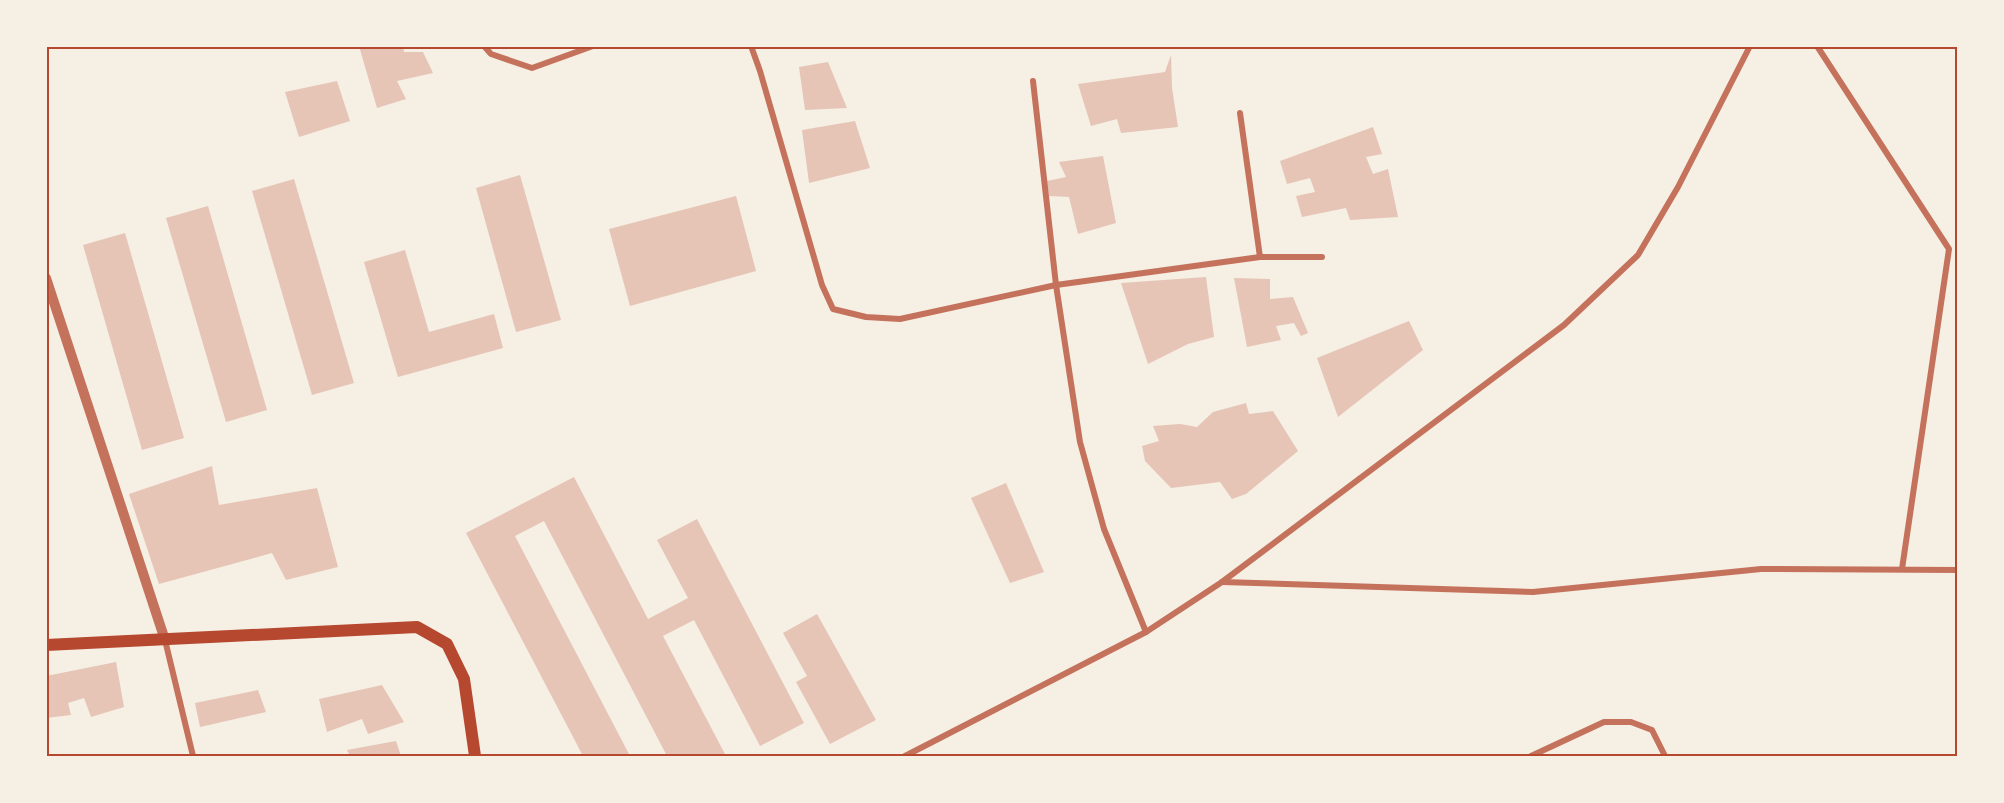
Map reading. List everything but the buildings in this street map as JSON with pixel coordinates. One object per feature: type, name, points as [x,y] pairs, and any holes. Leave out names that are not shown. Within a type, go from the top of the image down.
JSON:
[{"type":"main road","points":[[46,645],[417,627],[447,644],[464,679],[475,756]]},
{"type":"street","points":[[484,46],[490,54],[532,68],[593,46]]},
{"type":"street","points":[[751,46],[822,285],[833,309],[866,317],[900,320],[1056,285],[1260,257],[1322,257]]},
{"type":"street","points":[[905,756],[1146,632],[1222,582],[1564,325],[1638,255],[1678,187],[1750,46]]},
{"type":"street","points":[[1817,46],[1949,249],[1902,569]]},
{"type":"street","points":[[1033,81],[1056,285],[1080,442],[1104,529],[1146,632]]},
{"type":"street","points":[[1240,113],[1260,257]]},
{"type":"street","points":[[1949,249],[1958,249]]},
{"type":"street","points":[[46,278],[165,640],[193,756]]},
{"type":"street","points":[[1222,582],[1533,592],[1761,569],[1958,570]]},
{"type":"street","points":[[1531,756],[1604,722],[1631,722],[1652,730],[1665,756]]}]
